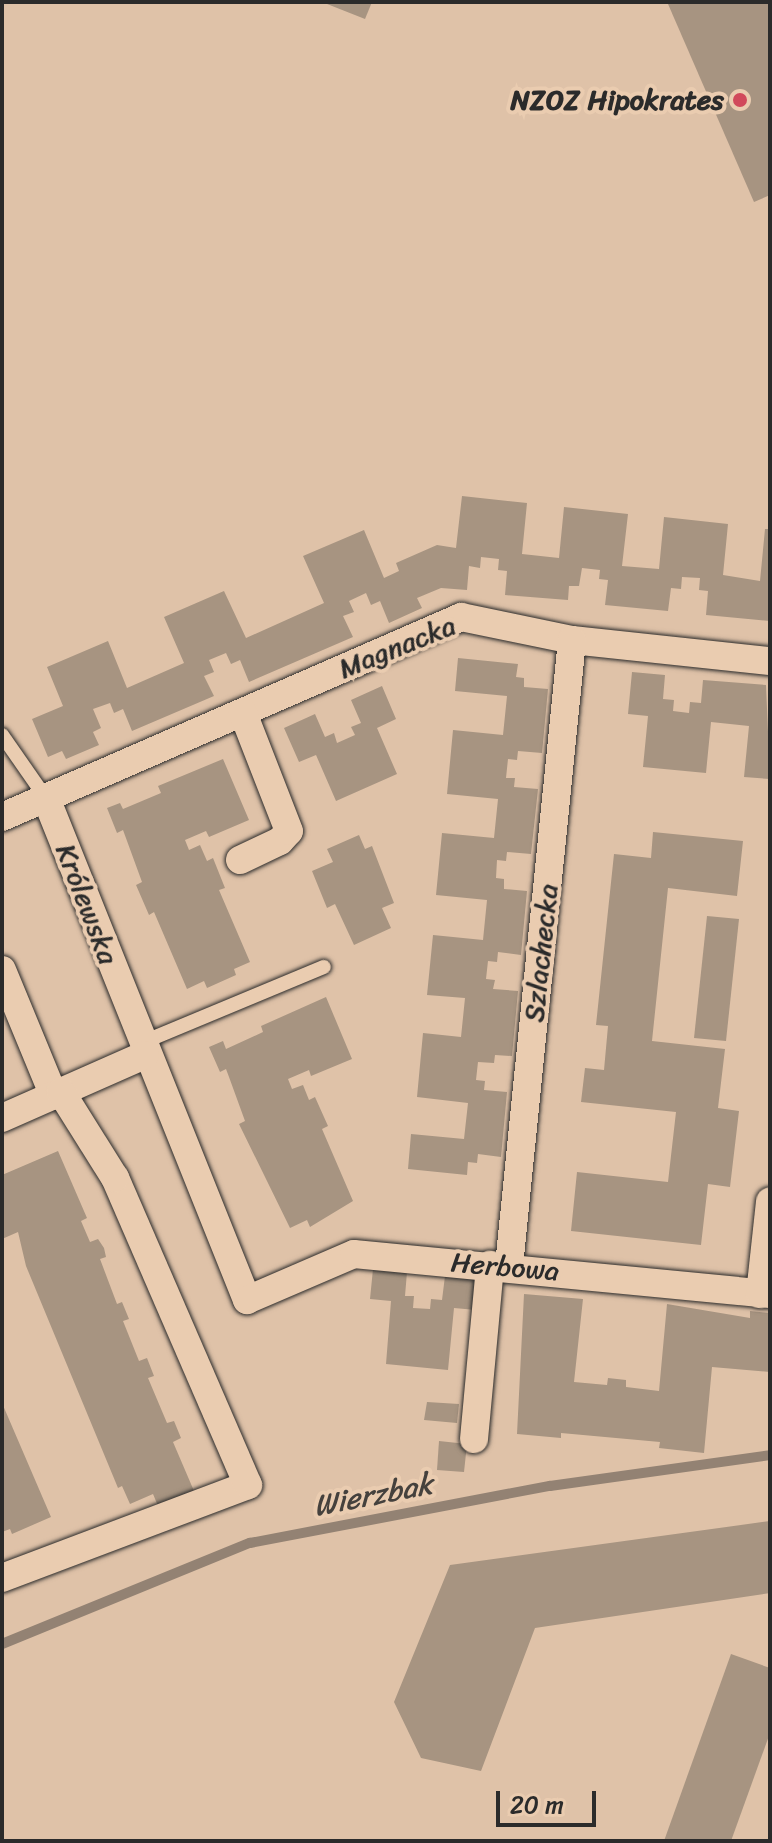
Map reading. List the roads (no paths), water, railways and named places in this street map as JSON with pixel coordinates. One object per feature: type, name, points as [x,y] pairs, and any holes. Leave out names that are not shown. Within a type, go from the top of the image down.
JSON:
[{"type":"street","name":"Magnacka","points":[[46,798],[461,617],[572,640],[770,661]]},
{"type":"street","name":"Szlachecka","points":[[474,1439],[499,1266],[572,640]]},
{"type":"street","points":[[240,860],[280,841],[289,831],[243,713]]},
{"type":"street","points":[[2,817],[46,798]]},
{"type":"street","name":"Królewska","points":[[46,798],[143,1049],[247,1300]]},
{"type":"street","points":[[2,970],[57,1094],[115,1178],[248,1485],[2,1578]]},
{"type":"street","points":[[2,1118],[57,1094],[143,1049]]},
{"type":"street","points":[[765,1294],[770,1202]]},
{"type":"street","name":"Herbowa","points":[[247,1300],[354,1254],[765,1294]]},
{"type":"lane","points":[[2,735],[46,798]]},
{"type":"lane","points":[[143,1049],[324,967]]},
{"type":"waterway","name":"Wierzbak","points":[[2,1644],[250,1543],[550,1486],[770,1455]]},
{"type":"place","name":"NZOZ Hipokrates","points":[[740,100]]}]
